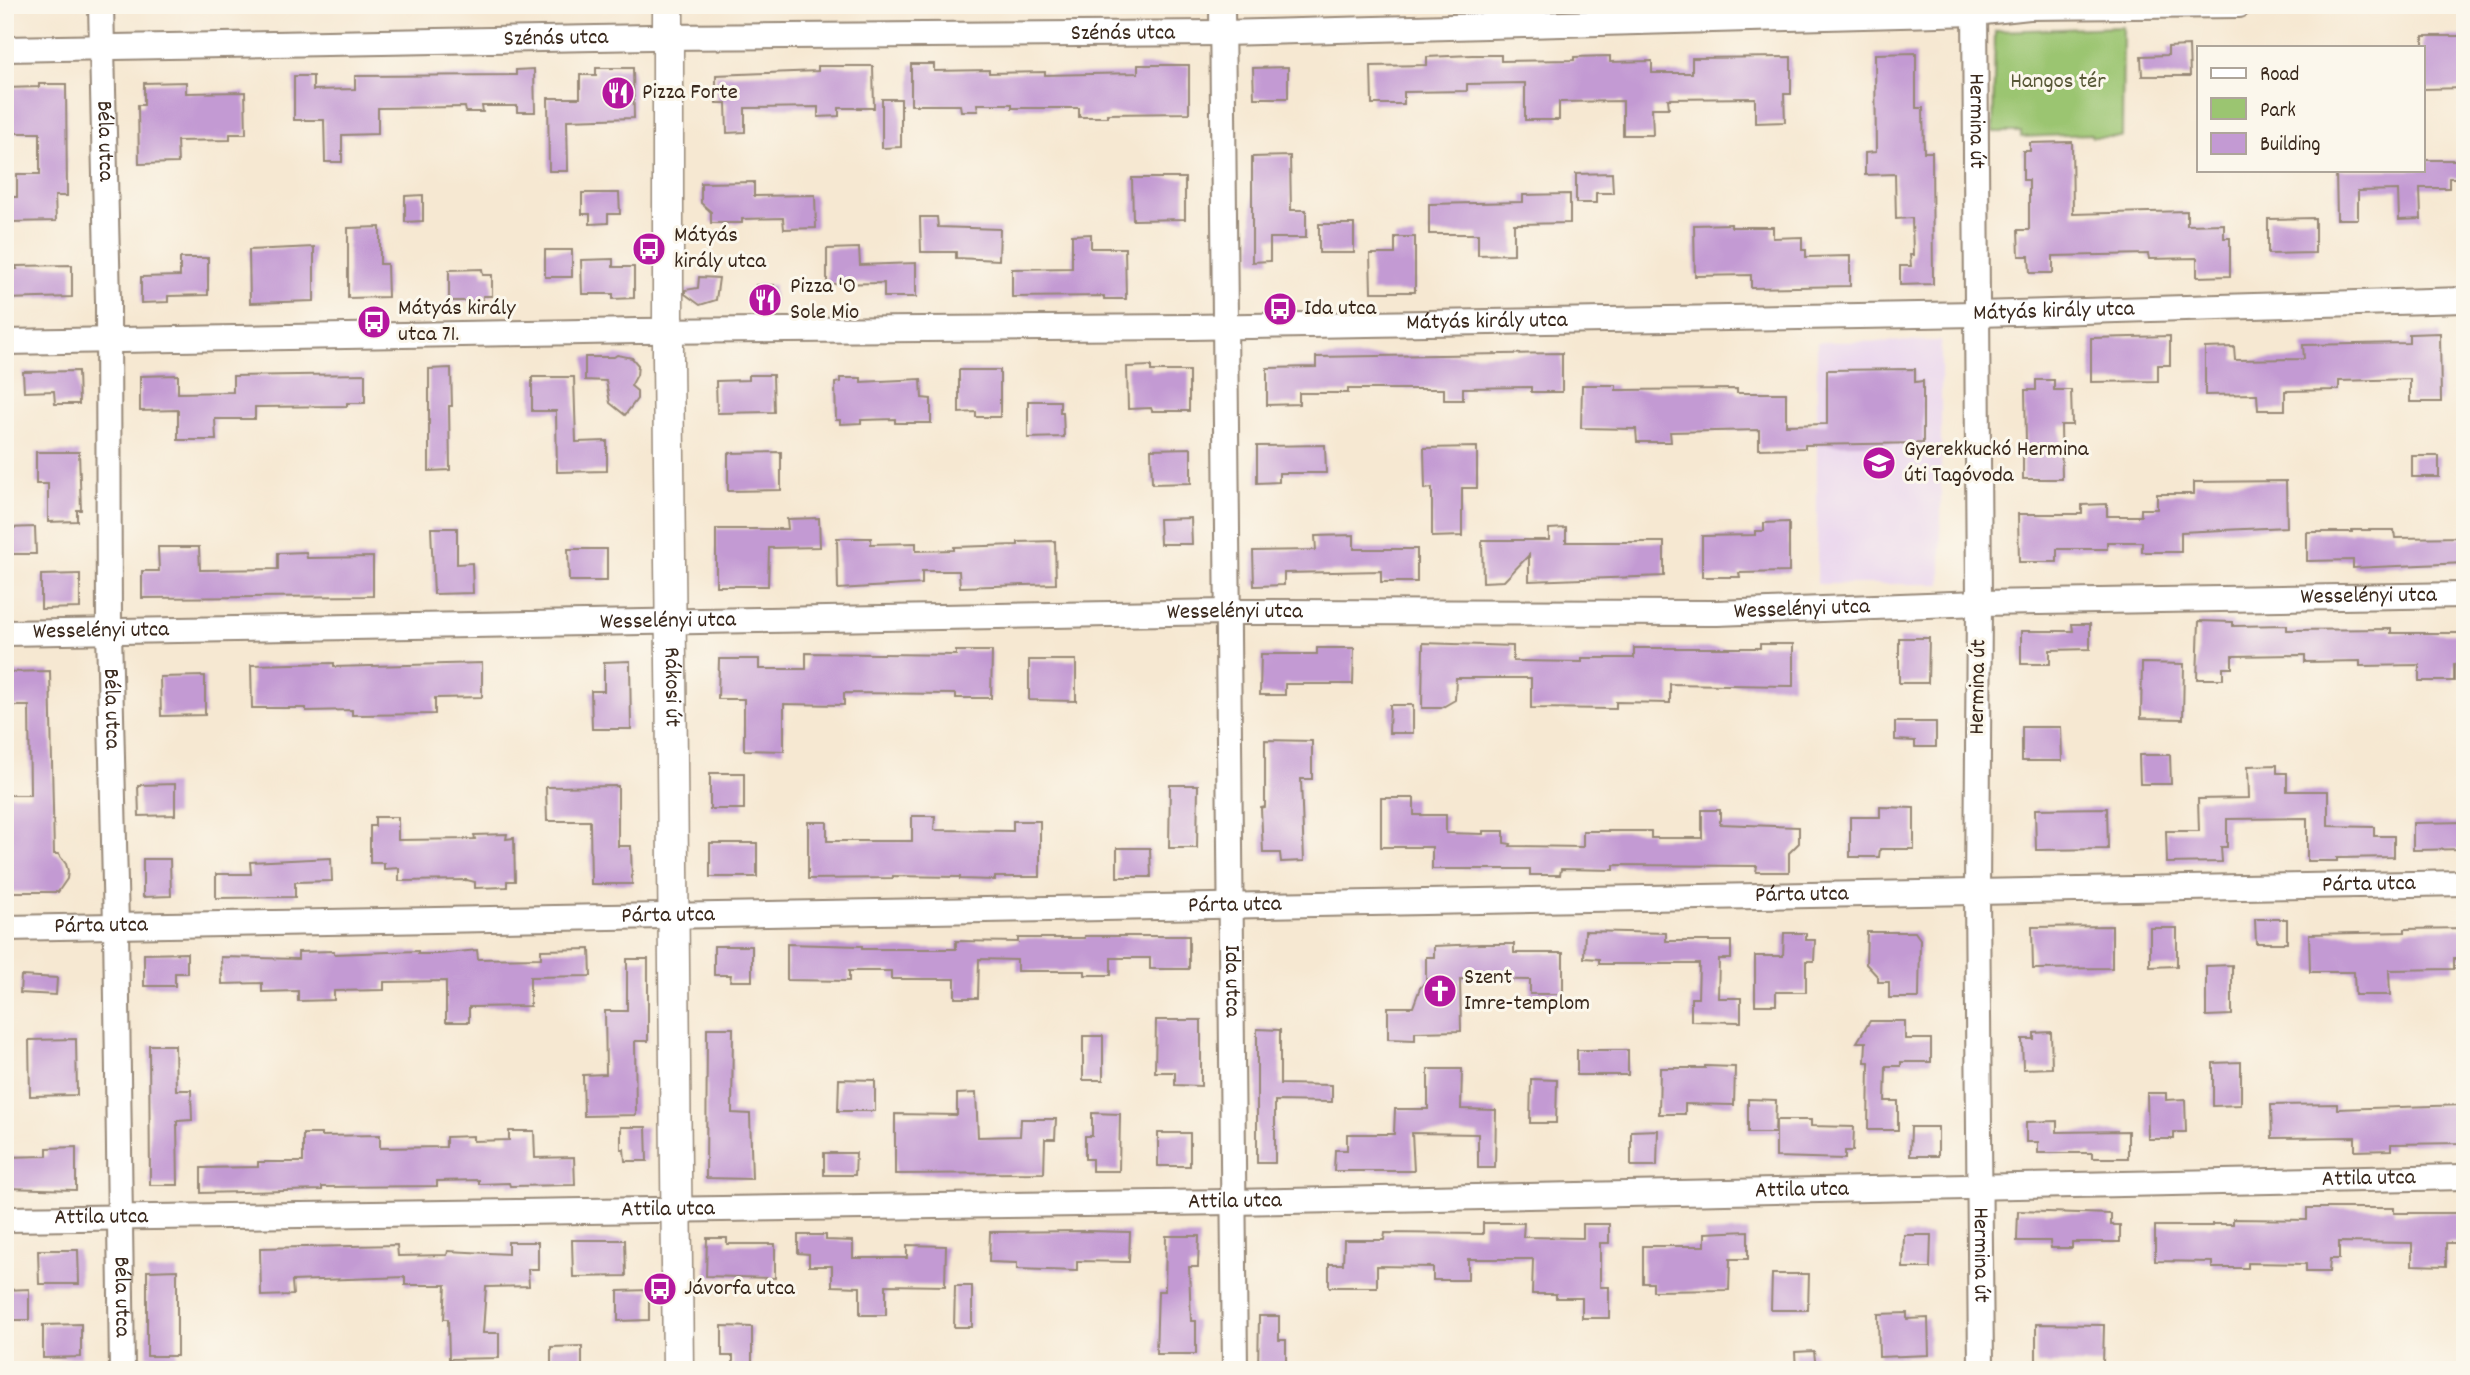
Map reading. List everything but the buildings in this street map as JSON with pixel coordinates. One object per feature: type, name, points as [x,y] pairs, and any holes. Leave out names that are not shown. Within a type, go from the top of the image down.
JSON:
[{"type":"main road","name":"Rákosi út","points":[[668,5],[668,331],[678,1370]]},
{"type":"street","name":"Béla utca","points":[[101,5],[109,341],[108,631],[117,926],[122,1370]]},
{"type":"street","name":"Ida utca","points":[[1222,5],[1235,1370]]},
{"type":"street","name":"Szénás utca","points":[[5,49],[669,37],[1222,33],[2029,7],[2239,5]]},
{"type":"street","name":"Hermina út","points":[[1975,9],[1981,1370]]},
{"type":"street","name":"Mátyás király utca","points":[[5,342],[1977,314],[2465,300]]},
{"type":"street","name":"Wesselényi utca","points":[[5,633],[1228,612],[1717,613],[1979,603],[2465,594]]},
{"type":"street","name":"Párta utca","points":[[5,928],[2465,883]]},
{"type":"street","name":"Attila utca","points":[[5,1219],[1232,1202],[2465,1177]]},
{"type":"shaded area","name":"Gyerekkuckó Hermina úti Tagóvoda","points":[[1941,341],[1941,584],[1817,584],[1817,342]]},
{"type":"green space","name":"Hangos tér","points":[[2123,27],[2122,137],[2092,137],[2091,134],[2021,137],[2021,132],[1993,132],[1995,31]]},
{"type":"place","name":"Pizza Forte","points":[[618,93]]},
{"type":"place","name":"Mátyás király utca","points":[[649,249]]},
{"type":"place","name":"Pizza 'O Sole Mio","points":[[765,300]]},
{"type":"place","name":"Ida utca","points":[[1280,309]]},
{"type":"place","name":"Mátyás király utca 71.","points":[[374,322]]},
{"type":"place","name":"Gyerekkuckó Hermina úti Tagóvoda","points":[[1879,463]]},
{"type":"place","name":"Szent Imre-templom","points":[[1440,991]]},
{"type":"place","name":"Jávorfa utca","points":[[660,1289]]}]
